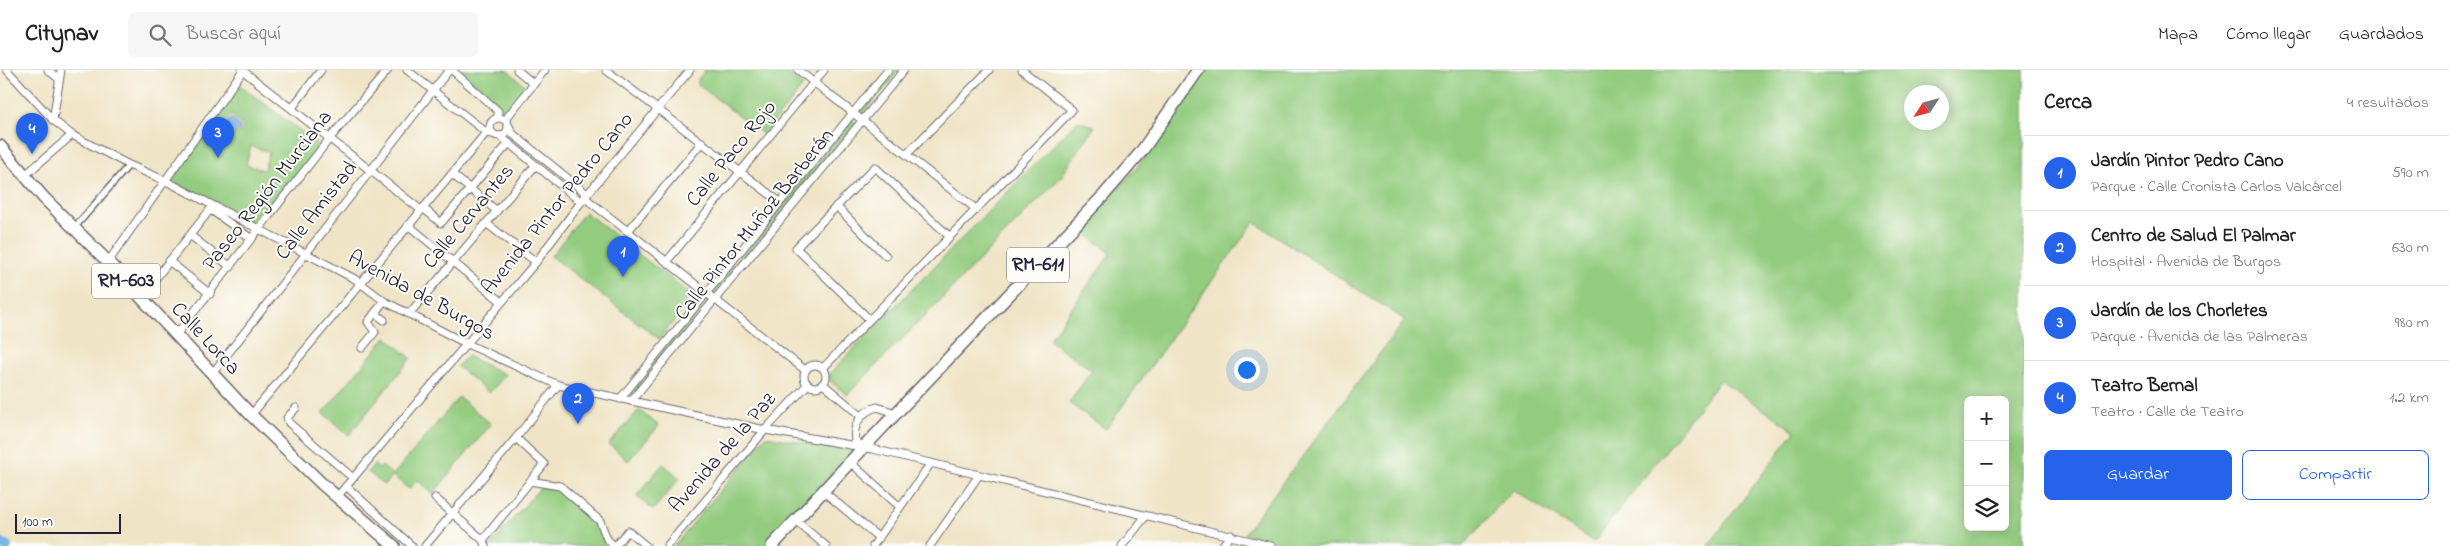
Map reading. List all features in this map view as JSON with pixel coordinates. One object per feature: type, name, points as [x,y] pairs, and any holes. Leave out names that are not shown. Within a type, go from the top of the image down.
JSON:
[{"type":"main road","name":"RM-611","points":[[775,545],[885,424],[1126,170],[1198,70]]},
{"type":"main road","name":"Calle Lorca","points":[[0,146],[24,176],[142,297],[251,415],[337,497],[394,546]]},
{"type":"street","name":"Avenida de Burgos","points":[[7,70],[53,120],[72,135],[129,165],[166,181],[212,208],[306,253],[360,283],[384,300],[465,343],[558,385],[764,430],[864,447],[979,474],[1145,517],[1231,535],[1271,546]]},
{"type":"street","points":[[48,70],[58,78]]},
{"type":"street","points":[[53,120],[58,78],[61,70]]},
{"type":"street","points":[[108,262],[242,70],[441,223],[508,144]]},
{"type":"street","points":[[292,108],[321,70]]},
{"type":"street","name":"Paseo Región Murciana","points":[[176,335],[210,294],[330,138],[388,70]]},
{"type":"street","points":[[407,70],[535,166],[584,198],[628,231],[805,370]]},
{"type":"street","points":[[451,70],[498,111],[513,134],[584,198]]},
{"type":"street","name":"Calle Amistad","points":[[212,374],[451,70]]},
{"type":"street","points":[[517,70],[534,84]]},
{"type":"street","points":[[251,415],[408,225],[452,174],[492,133],[492,121],[505,120],[545,70]]},
{"type":"street","points":[[606,70],[780,202]]},
{"type":"street","name":"Avenida Pintor Pedro Cano","points":[[337,497],[465,343],[536,262],[584,198],[690,70]]},
{"type":"street","points":[[798,70],[976,209]]},
{"type":"street","name":"Calle Paco Rojo","points":[[667,261],[824,70]]},
{"type":"street","name":"Calle Pintor Muñoz Barberán","points":[[620,399],[888,70]]},
{"type":"street","name":"Calle Pintor Muñoz Barberán","points":[[631,401],[904,70]]},
{"type":"street","points":[[907,154],[989,70]]},
{"type":"street","points":[[823,368],[1072,110],[1022,70]]},
{"type":"street","points":[[492,133],[507,133],[505,120]]},
{"type":"street","points":[[24,176],[72,135]]},
{"type":"street","points":[[628,231],[702,142]]},
{"type":"street","points":[[75,227],[129,165]]},
{"type":"street","name":"Calle Cervantes","points":[[410,314],[535,166]]},
{"type":"street","points":[[869,319],[796,248],[836,206],[876,166],[949,236]]},
{"type":"street","points":[[452,174],[497,211]]},
{"type":"street","points":[[836,206],[886,256]]},
{"type":"street","points":[[142,297],[212,208],[252,239]]},
{"type":"street","points":[[486,223],[536,262]]},
{"type":"street","points":[[408,225],[502,302]]},
{"type":"street","points":[[190,236],[231,267]]},
{"type":"street","points":[[169,262],[210,294]]},
{"type":"street","points":[[362,348],[375,332],[368,322],[384,300]]},
{"type":"street","points":[[375,313],[384,320]]},
{"type":"street","points":[[813,365],[823,368],[826,376],[823,384],[815,388],[807,384],[803,378],[805,370],[813,365]]},
{"type":"street","name":"Avenida de la Paz","points":[[667,546],[764,430],[807,384]]},
{"type":"street","points":[[823,384],[861,416]]},
{"type":"street","points":[[425,546],[558,385]]},
{"type":"street","points":[[296,408],[287,418],[289,423],[353,478]]},
{"type":"street","points":[[846,443],[854,435],[861,416],[870,408],[884,408],[896,413]]},
{"type":"street","points":[[884,408],[885,424]]},
{"type":"street","points":[[854,435],[855,441],[864,447]]},
{"type":"street","points":[[435,498],[484,543],[544,464],[516,438]]},
{"type":"street","points":[[850,462],[900,507]]},
{"type":"street","points":[[873,546],[931,463]]},
{"type":"street","points":[[930,546],[979,474]]},
{"type":"street","points":[[530,481],[560,486],[600,521],[608,539],[614,546],[628,531],[646,546]]},
{"type":"street","points":[[346,486],[412,546]]},
{"type":"street","points":[[823,491],[879,538]]},
{"type":"street","points":[[1122,546],[1145,517]]},
{"type":"street","points":[[796,521],[826,546]]},
{"type":"street","points":[[1222,546],[1231,535]]},
{"type":"green space","points":[[457,70],[507,70],[527,87],[505,114]]},
{"type":"green space","points":[[705,70],[783,70],[803,86],[764,135],[696,83]]},
{"type":"green space","points":[[893,70],[900,70],[861,116],[857,113]]},
{"type":"green space","points":[[1203,70],[2024,70],[2024,546],[1708,546],[1795,431],[1720,380],[1594,542],[1513,490],[1463,546],[1292,546],[1244,534],[1405,320],[1254,222],[1106,429],[1069,403],[1092,370],[1049,340],[1111,253],[1081,230],[1138,166]]},
{"type":"green space","points":[[240,85],[319,145],[257,225],[172,181]],"holes":[[[232,115],[244,128],[231,139],[219,126]],[[251,146],[269,152],[264,170],[246,165]]]},
{"type":"green space","points":[[852,119],[856,123],[713,296],[710,294]]},
{"type":"green space","points":[[1077,121],[1095,126],[1061,177],[847,395],[830,381],[830,373]]},
{"type":"green space","points":[[585,212],[694,297],[659,339],[551,256]]},
{"type":"green space","points":[[705,299],[709,303],[630,398],[625,397]]},
{"type":"green space","points":[[386,337],[411,358],[349,435],[323,413]]},
{"type":"green space","points":[[467,356],[506,375],[489,393],[457,366]]},
{"type":"green space","points":[[459,397],[491,424],[433,494],[417,480],[409,489],[393,476],[384,485],[368,472],[374,464],[379,469],[382,466],[393,475]]},
{"type":"green space","points":[[639,410],[659,426],[628,461],[609,444]]},
{"type":"green space","points":[[766,436],[852,451],[767,546],[674,546]]},
{"type":"green space","points":[[663,464],[680,478],[653,510],[636,496]]},
{"type":"green space","points":[[540,488],[560,489],[598,523],[605,543],[603,546],[489,546]]},
{"type":"water","points":[[232,118],[241,128],[231,137],[222,127]]},
{"type":"waterway","points":[[0,543],[6,546]]},
{"type":"place","name":"Teatro Bernal","points":[[32,154]]},
{"type":"place","name":"Jardín de los Chorletes","points":[[218,158]]},
{"type":"place","name":"Jardín Pintor Pedro Cano","points":[[623,277]]},
{"type":"place","name":"Centro de Salud El Palmar","points":[[578,424]]}]
